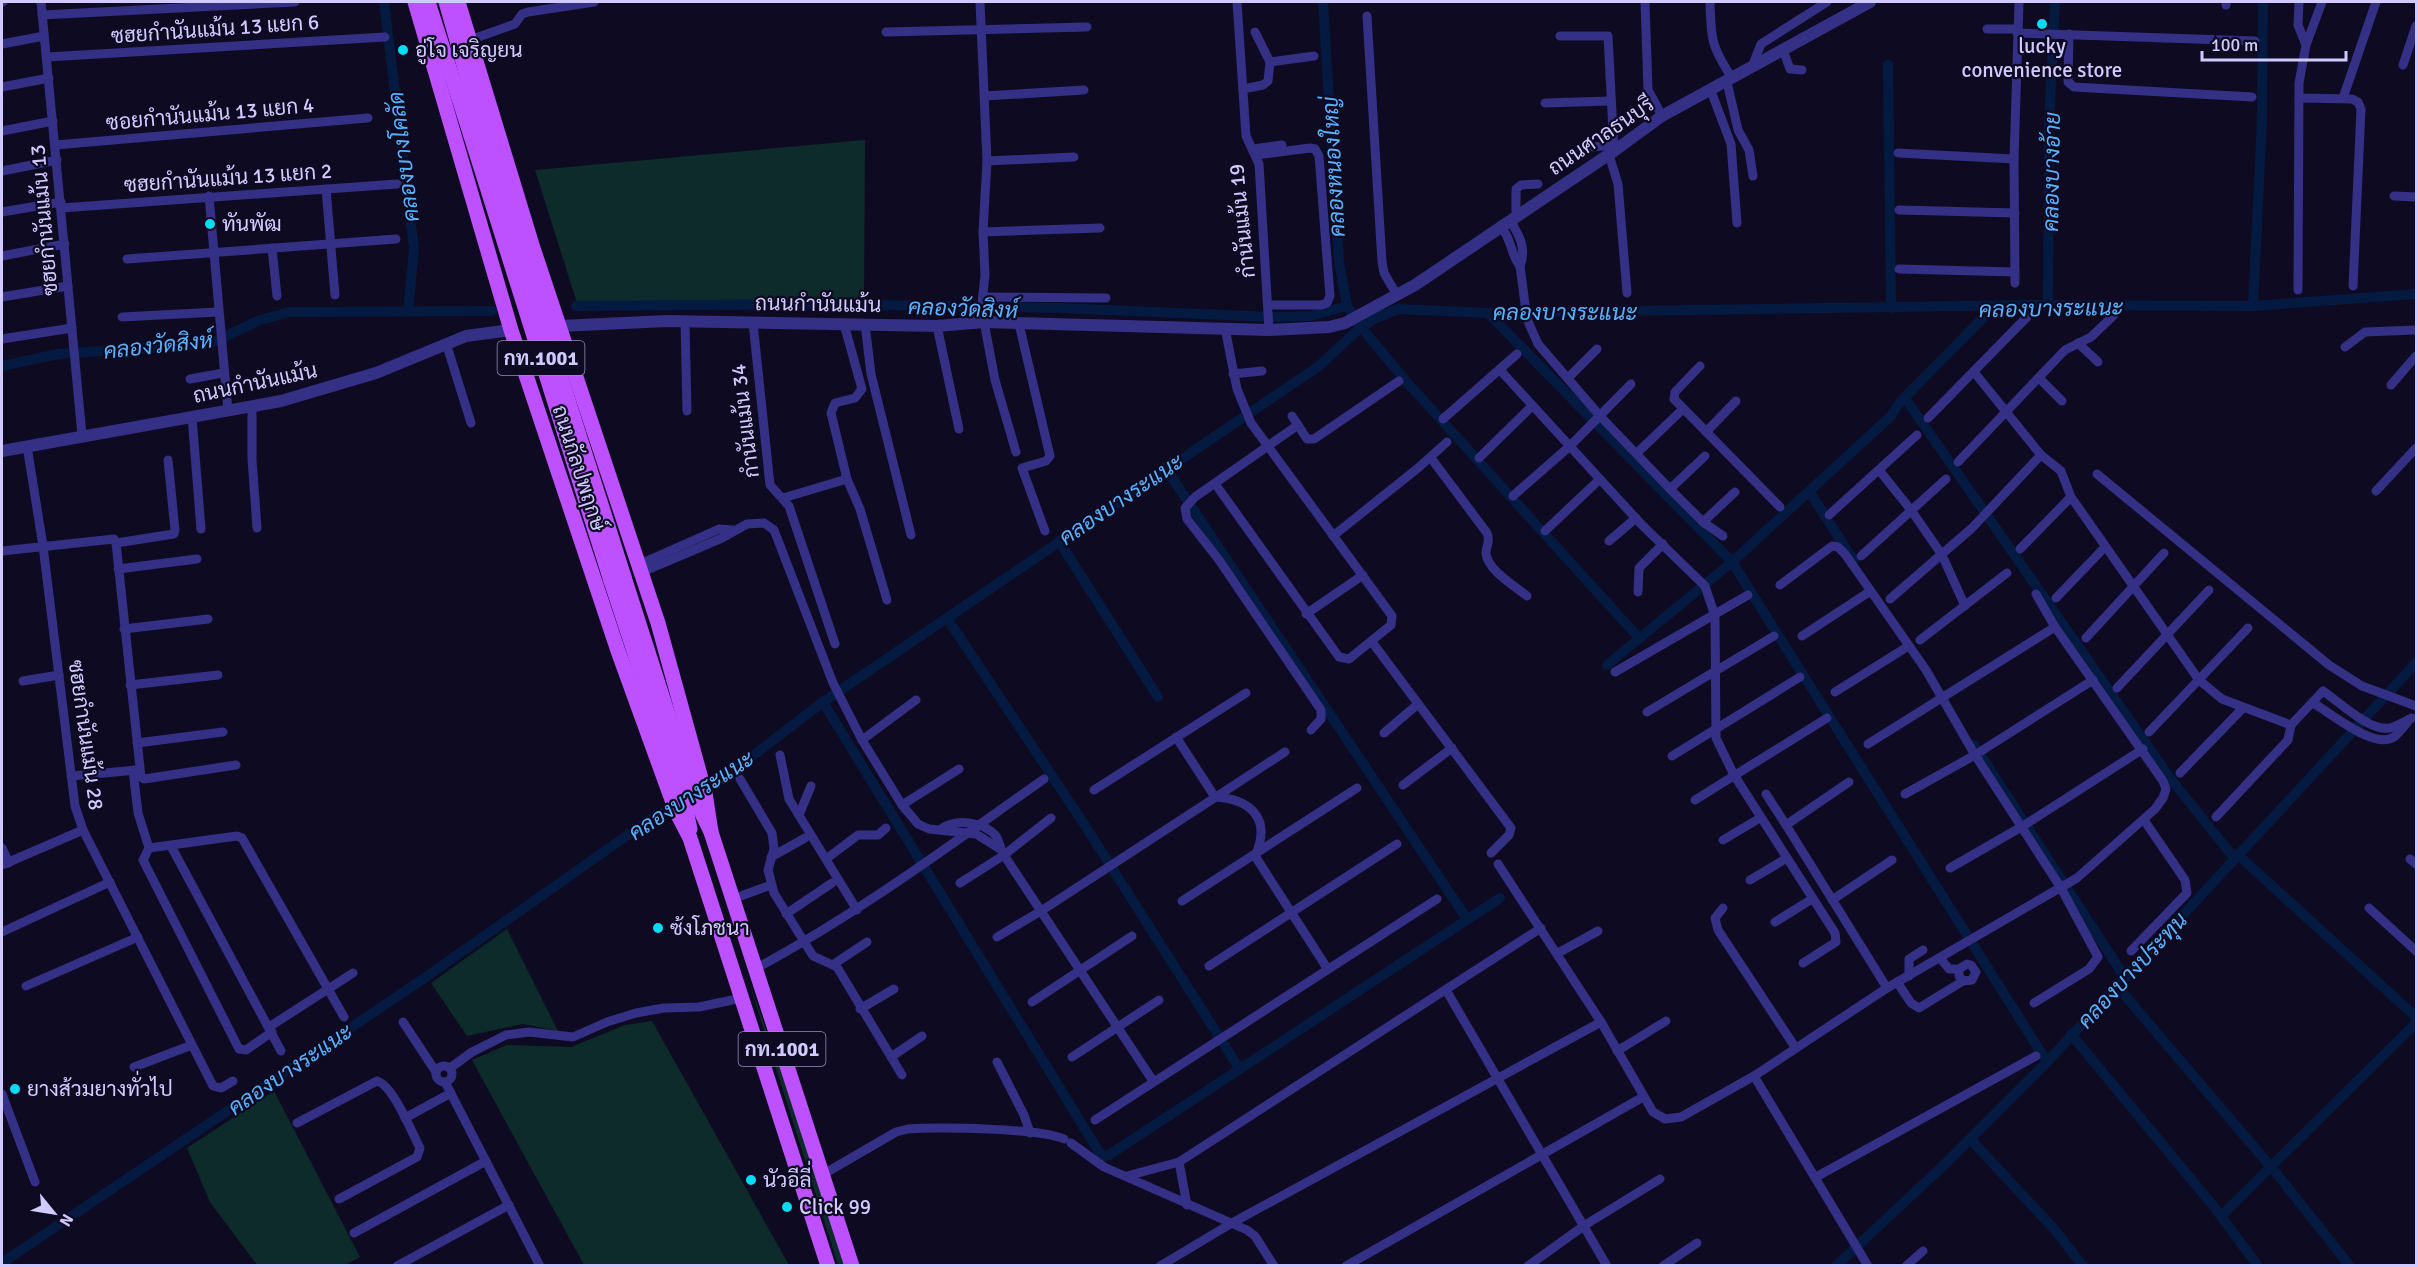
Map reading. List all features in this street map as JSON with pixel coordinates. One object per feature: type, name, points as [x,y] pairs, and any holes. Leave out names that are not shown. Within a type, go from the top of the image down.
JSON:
[{"type":"main road","name":"ถนนกัลปพฤกษ์","points":[[416,2],[511,330],[547,438],[688,795],[711,832],[852,1266]]},
{"type":"main road","name":"ถนนกัลปพฤกษ์","points":[[428,2],[477,134],[688,795]]},
{"type":"main road","name":"ถนนกัลปพฤกษ์","points":[[446,2],[477,134]]},
{"type":"main road","name":"ถนนกัลปพฤกษ์","points":[[458,2],[532,245],[641,568],[688,795],[690,838],[828,1266]]},
{"type":"main road","points":[[492,262],[507,277],[522,278],[531,268],[532,245]]},
{"type":"main road","points":[[511,330],[560,326]]},
{"type":"main road","points":[[547,438],[546,421],[554,410],[570,410],[582,416],[592,427]]},
{"type":"street","name":"ซฮยกำนันแม้น 13","points":[[41,2],[82,435]]},
{"type":"street","points":[[42,15],[295,2]]},
{"type":"street","points":[[470,40],[515,24],[522,14],[528,12],[594,2]]},
{"type":"street","points":[[980,2],[987,161],[982,311],[995,380],[1016,452]]},
{"type":"street","name":"กำนันแม้น 19","points":[[1237,2],[1246,136],[1254,152],[1269,316]]},
{"type":"street","points":[[1645,2],[1648,90],[1662,116]]},
{"type":"street","points":[[1710,2],[1712,42],[1730,80],[1738,129],[1749,150],[1753,176]]},
{"type":"street","points":[[1752,67],[1761,44],[1827,2]]},
{"type":"street","name":"ถนนศาลธนบุรี","points":[[1361,315],[1397,295],[1662,116],[1711,91],[1867,2]]},
{"type":"street","points":[[2015,283],[2014,159],[2019,2]]},
{"type":"street","points":[[2299,2],[2298,25],[2306,45]]},
{"type":"street","points":[[2298,290],[2301,64],[2322,2]]},
{"type":"street","points":[[2343,98],[2376,2]]},
{"type":"street","points":[[1367,16],[1382,262],[1384,273],[1397,295]]},
{"type":"street","points":[[2403,65],[2416,26]]},
{"type":"street","points":[[885,32],[1087,27]]},
{"type":"street","points":[[1987,29],[2255,41]]},
{"type":"street","points":[[1242,89],[1266,83],[1270,62],[1256,32]]},
{"type":"street","points":[[2069,34],[2068,82],[2074,87],[2252,97]]},
{"type":"street","points":[[2,44],[44,36]]},
{"type":"street","points":[[1560,36],[1608,36],[1612,150],[1618,184],[1627,293]]},
{"type":"street","name":"ซฮยกำนันแม้น 13 แยก 6","points":[[47,57],[385,37]]},
{"type":"street","points":[[1783,50],[1790,69],[1802,70]]},
{"type":"street","points":[[1270,62],[1314,57]]},
{"type":"street","points":[[2,87],[49,78]]},
{"type":"street","points":[[985,96],[1084,90]]},
{"type":"street","points":[[1711,91],[1731,144],[1737,223]]},
{"type":"street","points":[[2299,98],[2343,98],[2358,102],[2361,109],[2353,286]]},
{"type":"street","points":[[1545,103],[1610,101]]},
{"type":"street","name":"ซอยกำนันแม้น 13 แยก 4","points":[[56,145],[368,118]]},
{"type":"street","points":[[2,131],[53,121]]},
{"type":"street","points":[[1254,152],[1282,145]]},
{"type":"street","points":[[1254,152],[1310,148],[1316,149],[1319,156],[1330,296],[1327,303],[1321,305],[1269,316]]},
{"type":"street","points":[[1580,148],[1612,150]]},
{"type":"street","points":[[1899,153],[2014,159]]},
{"type":"street","points":[[987,161],[1074,157]]},
{"type":"street","points":[[2,171],[57,160]]},
{"type":"street","name":"ซฮยกำนันแม้น 13 แยก 2","points":[[2,212],[61,205],[397,184]]},
{"type":"street","points":[[1538,184],[1521,185],[1516,189],[1509,220],[1522,241],[1523,258],[1520,266],[1527,319],[1539,344],[1598,418],[1637,453],[1703,522],[1723,536]]},
{"type":"street","points":[[326,189],[335,296]]},
{"type":"street","points":[[209,196],[228,411]]},
{"type":"street","points":[[2394,196],[2416,197]]},
{"type":"street","points":[[1899,210],[2015,213]]},
{"type":"street","points":[[983,232],[1100,228]]},
{"type":"street","points":[[127,259],[396,239]]},
{"type":"street","points":[[2,256],[65,244]]},
{"type":"street","points":[[272,248],[277,296]]},
{"type":"street","points":[[1899,269],[2015,272]]},
{"type":"street","points":[[2,297],[68,286]]},
{"type":"street","points":[[982,311],[1106,298]]},
{"type":"street","name":"ถนนกำนันแม้น","points":[[560,326],[685,321],[937,326],[982,311],[1019,324],[1225,328],[1269,316],[1329,327],[1346,323],[1361,315]]},
{"type":"street","points":[[122,317],[218,312]]},
{"type":"street","points":[[1958,462],[2065,350],[2097,332],[2114,315]]},
{"type":"street","points":[[1928,418],[2027,318]]},
{"type":"street","points":[[685,321],[687,411]]},
{"type":"street","name":"กำนันแม้น 34","points":[[753,323],[770,485],[789,506],[835,644]]},
{"type":"street","points":[[844,324],[862,385],[855,398],[835,403],[831,412],[847,478],[860,509],[887,600]]},
{"type":"street","points":[[865,324],[871,374],[911,535]]},
{"type":"street","points":[[1019,324],[1050,456],[1046,461],[1022,468],[1045,531]]},
{"type":"street","points":[[937,326],[959,429]]},
{"type":"street","points":[[2,339],[72,328]]},
{"type":"street","points":[[1216,485],[1331,650],[1343,660],[1349,659],[1372,642],[1375,636],[1393,621],[1363,575],[1251,423],[1242,407],[1233,375],[1225,328]]},
{"type":"street","name":"ถนนกำนันแม้น","points":[[2,451],[82,435],[252,407],[376,373],[466,336],[511,330]]},
{"type":"street","points":[[2345,347],[2365,332],[2416,330]]},
{"type":"street","points":[[446,343],[471,423]]},
{"type":"street","points":[[2078,343],[2098,363]]},
{"type":"street","points":[[1568,378],[1596,349]]},
{"type":"street","points":[[1443,419],[1517,354]]},
{"type":"street","points":[[2391,385],[2416,356]]},
{"type":"street","points":[[1700,366],[1675,392],[1674,399],[1780,507]]},
{"type":"street","points":[[1500,370],[1531,407],[1636,518],[1705,586],[1715,616],[1716,738],[1734,775],[1760,818],[1831,926],[1836,942],[1803,963]]},
{"type":"street","points":[[1233,375],[1262,371]]},
{"type":"street","points":[[1974,372],[2041,455],[2061,471],[2071,497],[2199,680],[2222,699],[2291,725]]},
{"type":"street","points":[[190,379],[223,373]]},
{"type":"street","points":[[2039,378],[2062,401]]},
{"type":"street","points":[[1292,416],[1307,439],[1314,439],[1399,381]]},
{"type":"street","points":[[1513,496],[1588,429],[1631,384]]},
{"type":"street","points":[[1706,432],[1736,401]]},
{"type":"street","points":[[252,407],[252,459],[257,528]]},
{"type":"street","points":[[1479,458],[1531,407]]},
{"type":"street","points":[[1637,453],[1683,409]]},
{"type":"street","points":[[192,417],[201,529]]},
{"type":"street","points":[[1298,425],[1216,485],[1195,497],[1185,508],[1187,519],[1219,560],[1321,710],[1321,718],[1311,730]]},
{"type":"street","points":[[1829,515],[1917,435]]},
{"type":"street","points":[[1333,536],[1448,442]]},
{"type":"street","name":"ซฮยกำนันแม้น 28","points":[[27,446],[43,546],[75,806],[83,830],[213,1086],[221,1088],[233,1081]]},
{"type":"street","points":[[2376,491],[2416,448]]},
{"type":"street","points":[[1890,599],[1972,528],[2041,455]]},
{"type":"street","points":[[1670,489],[1705,456]]},
{"type":"street","points":[[1431,458],[1490,539],[1486,552],[1489,562],[1527,596]]},
{"type":"street","points":[[116,543],[174,534],[173,499],[168,460]]},
{"type":"street","points":[[1879,470],[1912,510],[1942,555],[1965,606]]},
{"type":"street","points":[[2097,474],[2329,665],[2362,686],[2416,706]]},
{"type":"street","points":[[783,498],[847,478]]},
{"type":"street","points":[[1545,531],[1600,479]]},
{"type":"street","points":[[1861,556],[1946,479]]},
{"type":"street","points":[[1703,522],[1735,492]]},
{"type":"street","points":[[2020,549],[2071,497]]},
{"type":"street","points":[[1609,541],[1636,518]]},
{"type":"street","points":[[641,568],[719,529],[733,530],[757,522],[774,530],[833,683],[862,740],[902,805],[918,824],[929,830],[941,829],[958,822],[978,825],[996,836],[1002,852],[1078,971],[1153,1081]]},
{"type":"street","points":[[2,551],[109,537],[116,543],[137,743],[138,813],[148,848],[143,860],[238,1049],[246,1050],[327,988],[353,973]]},
{"type":"street","points":[[1638,592],[1639,568],[1663,544]]},
{"type":"street","points":[[1780,585],[1832,546],[1838,547],[1845,554],[1907,647],[1926,670],[1941,700],[1975,755],[2061,888],[2098,957],[2089,969],[2034,1003]]},
{"type":"street","points":[[2056,598],[2105,547]]},
{"type":"street","points":[[2086,638],[2134,589],[2164,553]]},
{"type":"street","points":[[118,569],[197,559]]},
{"type":"street","points":[[1920,640],[2007,573]]},
{"type":"street","points":[[1306,614],[1363,575]]},
{"type":"street","points":[[2117,688],[2209,590]]},
{"type":"street","points":[[1802,636],[1869,592]]},
{"type":"street","points":[[1498,864],[1601,1022],[1642,1097],[1659,1118],[1671,1120],[1681,1117],[1754,1076],[1887,988],[2061,888],[2091,866],[2144,820],[2163,798],[2166,789],[2163,780],[2055,627],[2036,594]]},
{"type":"street","points":[[1615,672],[1748,595]]},
{"type":"street","points":[[124,629],[208,619]]},
{"type":"street","points":[[1868,744],[2055,627]]},
{"type":"street","points":[[2148,732],[2248,628]]},
{"type":"street","points":[[1647,712],[1774,636]]},
{"type":"street","points":[[1372,642],[1511,828],[1509,835],[1491,853]]},
{"type":"street","points":[[1835,692],[1907,647]]},
{"type":"street","points":[[23,681],[59,675]]},
{"type":"street","points":[[130,685],[218,675]]},
{"type":"street","points":[[1672,756],[1800,677]]},
{"type":"street","points":[[1905,794],[1975,755],[2093,680]]},
{"type":"street","points":[[2216,817],[2288,740],[2291,725],[2323,690],[2351,713],[2375,726],[2391,728],[2414,714]]},
{"type":"street","points":[[1094,790],[1246,693]]},
{"type":"street","points":[[862,740],[916,700]]},
{"type":"street","points":[[2313,703],[2367,736],[2381,741],[2393,738],[2414,714]]},
{"type":"street","points":[[1383,733],[1418,704]]},
{"type":"street","points":[[2332,713],[2340,704]]},
{"type":"street","points":[[2180,773],[2243,708]]},
{"type":"street","points":[[1695,800],[1827,718]]},
{"type":"street","points":[[137,743],[223,732]]},
{"type":"street","points":[[1176,737],[1215,797]]},
{"type":"street","points":[[1403,785],[1452,748]]},
{"type":"street","points":[[1950,868],[2023,826],[2143,749]]},
{"type":"street","points":[[997,938],[1285,752]]},
{"type":"street","points":[[780,755],[789,800],[857,910]]},
{"type":"street","points":[[136,770],[144,779],[236,765]]},
{"type":"street","points":[[902,805],[959,769]]},
{"type":"street","points":[[71,776],[136,770]]},
{"type":"street","points":[[755,969],[803,943],[915,872],[1044,778]]},
{"type":"street","points":[[740,779],[772,833],[774,849],[768,870],[771,885],[786,914],[813,956],[834,964],[902,1075]]},
{"type":"street","points":[[1786,825],[1849,782]]},
{"type":"street","points":[[799,815],[811,786]]},
{"type":"street","points":[[1182,901],[1357,788]]},
{"type":"street","points":[[1766,794],[1887,988]]},
{"type":"street","points":[[1215,797],[1235,798],[1248,805],[1258,818],[1261,838],[1255,856]]},
{"type":"street","points":[[960,884],[1052,818]]},
{"type":"street","points":[[1723,840],[1760,818]]},
{"type":"street","points":[[2131,951],[2187,893],[2185,880],[2144,820]]},
{"type":"street","points":[[826,859],[858,836],[878,835],[886,828]]},
{"type":"street","points":[[941,829],[951,833],[968,832],[982,836],[1002,852]]},
{"type":"street","points":[[2,848],[5,864],[83,830]]},
{"type":"street","points":[[148,848],[237,836],[242,838],[344,1017]]},
{"type":"street","points":[[771,856],[805,838]]},
{"type":"street","points":[[1209,966],[1396,844]]},
{"type":"street","points":[[171,846],[281,1051]]},
{"type":"street","points":[[1255,856],[1327,968]]},
{"type":"street","points":[[1750,880],[1787,858]]},
{"type":"street","points":[[1832,900],[1892,860]]},
{"type":"street","points":[[2,932],[110,882]]},
{"type":"street","points":[[786,914],[832,883]]},
{"type":"street","points":[[733,899],[771,885]]},
{"type":"street","points":[[1095,1120],[1437,899]]},
{"type":"street","points":[[1775,922],[1812,899]]},
{"type":"street","points":[[1723,908],[1715,918],[1718,930],[1795,1047]]},
{"type":"street","points":[[2369,908],[2416,951]]},
{"type":"street","points":[[1127,1176],[1179,1162],[1541,928]]},
{"type":"street","points":[[1558,953],[1598,931]]},
{"type":"street","points":[[1032,1002],[1132,936]]},
{"type":"street","points":[[26,986],[138,937]]},
{"type":"street","points":[[834,964],[867,942]]},
{"type":"street","points":[[1909,976],[1909,959],[1923,950]]},
{"type":"street","points":[[1897,982],[1911,1003],[1919,1008],[1963,981],[1972,980],[1976,972],[1971,965],[1949,969],[1940,958]]},
{"type":"street","points":[[1959,969],[1959,976],[1963,981]]},
{"type":"street","points":[[861,1010],[894,989]]},
{"type":"street","points":[[1446,990],[1607,1266]]},
{"type":"street","points":[[450,1068],[488,1042],[506,1035],[530,1032],[573,1037],[607,1022],[636,1013],[664,1008],[699,1007],[742,998]]},
{"type":"street","points":[[1072,1057],[1160,1000]]},
{"type":"street","points":[[1617,1051],[1666,1021]]},
{"type":"street","points":[[403,1022],[436,1072],[438,1079],[445,1082],[540,1266]]},
{"type":"street","points":[[1160,1266],[1232,1223],[1601,1022]]},
{"type":"street","points":[[891,1057],[922,1036]]},
{"type":"street","points":[[134,1067],[192,1045]]},
{"type":"street","points":[[1816,1177],[2036,1056]]},
{"type":"street","points":[[997,1062],[1024,1114],[1030,1133]]},
{"type":"street","points":[[436,1072],[443,1065],[450,1068]]},
{"type":"street","points":[[445,1082],[452,1075],[450,1068]]},
{"type":"street","points":[[1754,1076],[1866,1262]]},
{"type":"street","points":[[297,1123],[377,1081],[385,1085],[405,1118],[420,1148],[417,1157],[339,1199]]},
{"type":"street","points":[[405,1118],[451,1093]]},
{"type":"street","points":[[2,1094],[35,1182]]},
{"type":"street","points":[[1346,1266],[1642,1097]]},
{"type":"street","points":[[822,1175],[896,1132],[908,1129],[1050,1134],[1068,1141],[1104,1167],[1232,1223],[1255,1236],[1274,1266]]},
{"type":"street","points":[[354,1233],[486,1161]]},
{"type":"street","points":[[1179,1162],[1187,1205]]},
{"type":"street","points":[[1528,1266],[1585,1225],[1660,1179]]},
{"type":"street","points":[[398,1266],[509,1205]]},
{"type":"street","points":[[1663,1266],[1697,1243]]},
{"type":"street","points":[[1906,1266],[1923,1251]]},
{"type":"green space","points":[[865,140],[864,304],[577,303],[535,170]]},
{"type":"green space","points":[[507,929],[558,1031],[523,1024],[467,1036],[431,983]]},
{"type":"green space","points":[[747,976],[799,1122],[844,1265],[838,1265]]},
{"type":"green space","points":[[652,1021],[789,1265],[584,1265],[472,1060],[507,1045],[571,1047],[625,1025]]},
{"type":"green space","points":[[274,1091],[360,1257],[345,1265],[257,1265],[210,1202],[187,1148]]},
{"type":"waterway","name":"คลองบางโคลัด","points":[[384,2],[414,249],[408,312]]},
{"type":"waterway","name":"คลองหนองใหญ่","points":[[1323,2],[1339,262],[1347,306],[1361,327],[1405,380],[1639,638]]},
{"type":"waterway","name":"คลองบางอ้าย","points":[[2048,306],[2049,123],[2055,2]]},
{"type":"waterway","points":[[2253,306],[2262,120],[2263,2]]},
{"type":"waterway","points":[[1888,65],[1891,308]]},
{"type":"waterway","name":"คลองบางระแนะ","points":[[698,794],[716,784],[823,702],[1319,366],[1361,327],[1398,309],[1488,313],[2030,305],[2253,306],[2416,294]]},
{"type":"waterway","name":"คลองวัดสิงห์","points":[[576,306],[817,304],[1059,308],[1273,317],[1311,316],[1347,306]]},
{"type":"waterway","points":[[1607,665],[1732,562],[1890,417],[1901,401],[1983,318],[1989,306]]},
{"type":"waterway","name":"คลองวัดสิงห์","points":[[2,366],[58,354],[209,344],[260,320],[289,312],[492,311]]},
{"type":"waterway","points":[[1488,313],[1732,562],[2047,1062]]},
{"type":"waterway","points":[[1905,398],[2170,778],[2234,858]]},
{"type":"waterway","points":[[1165,467],[1467,919]]},
{"type":"waterway","points":[[1809,491],[1854,561]]},
{"type":"waterway","points":[[1059,541],[1158,697]]},
{"type":"waterway","points":[[947,618],[1084,824],[1239,1068]]},
{"type":"waterway","name":"คลองบางประทุน","points":[[1836,1266],[1946,1163],[2047,1062],[2416,663]]},
{"type":"waterway","points":[[823,702],[1099,1152],[1104,1156],[1109,1155],[1500,898]]},
{"type":"waterway","points":[[1974,745],[2124,976]]},
{"type":"waterway","name":"คลองบางระแนะ","points":[[2,1263],[426,977],[649,820],[679,804]]},
{"type":"waterway","points":[[2237,854],[2416,1017]]},
{"type":"waterway","points":[[2116,985],[2277,1174],[2350,1266]]},
{"type":"waterway","points":[[2221,1216],[2416,1023]]},
{"type":"waterway","points":[[2071,1034],[2214,1207],[2258,1266]]},
{"type":"waterway","points":[[1973,1142],[2055,1230],[2083,1266]]},
{"type":"place","name":"lucky convenience store","points":[[2042,24]]},
{"type":"place","name":"อู่โจ เจริญยน","points":[[403,50]]},
{"type":"place","name":"ทันพัฒ","points":[[210,224]]},
{"type":"place","name":"ซ้งโภชนา","points":[[658,928]]},
{"type":"place","name":"ยางส้วมยางทั่วไป","points":[[15,1089]]},
{"type":"place","name":"นัวอีลี่","points":[[751,1180]]},
{"type":"place","name":"Click 99","points":[[787,1207]]}]
